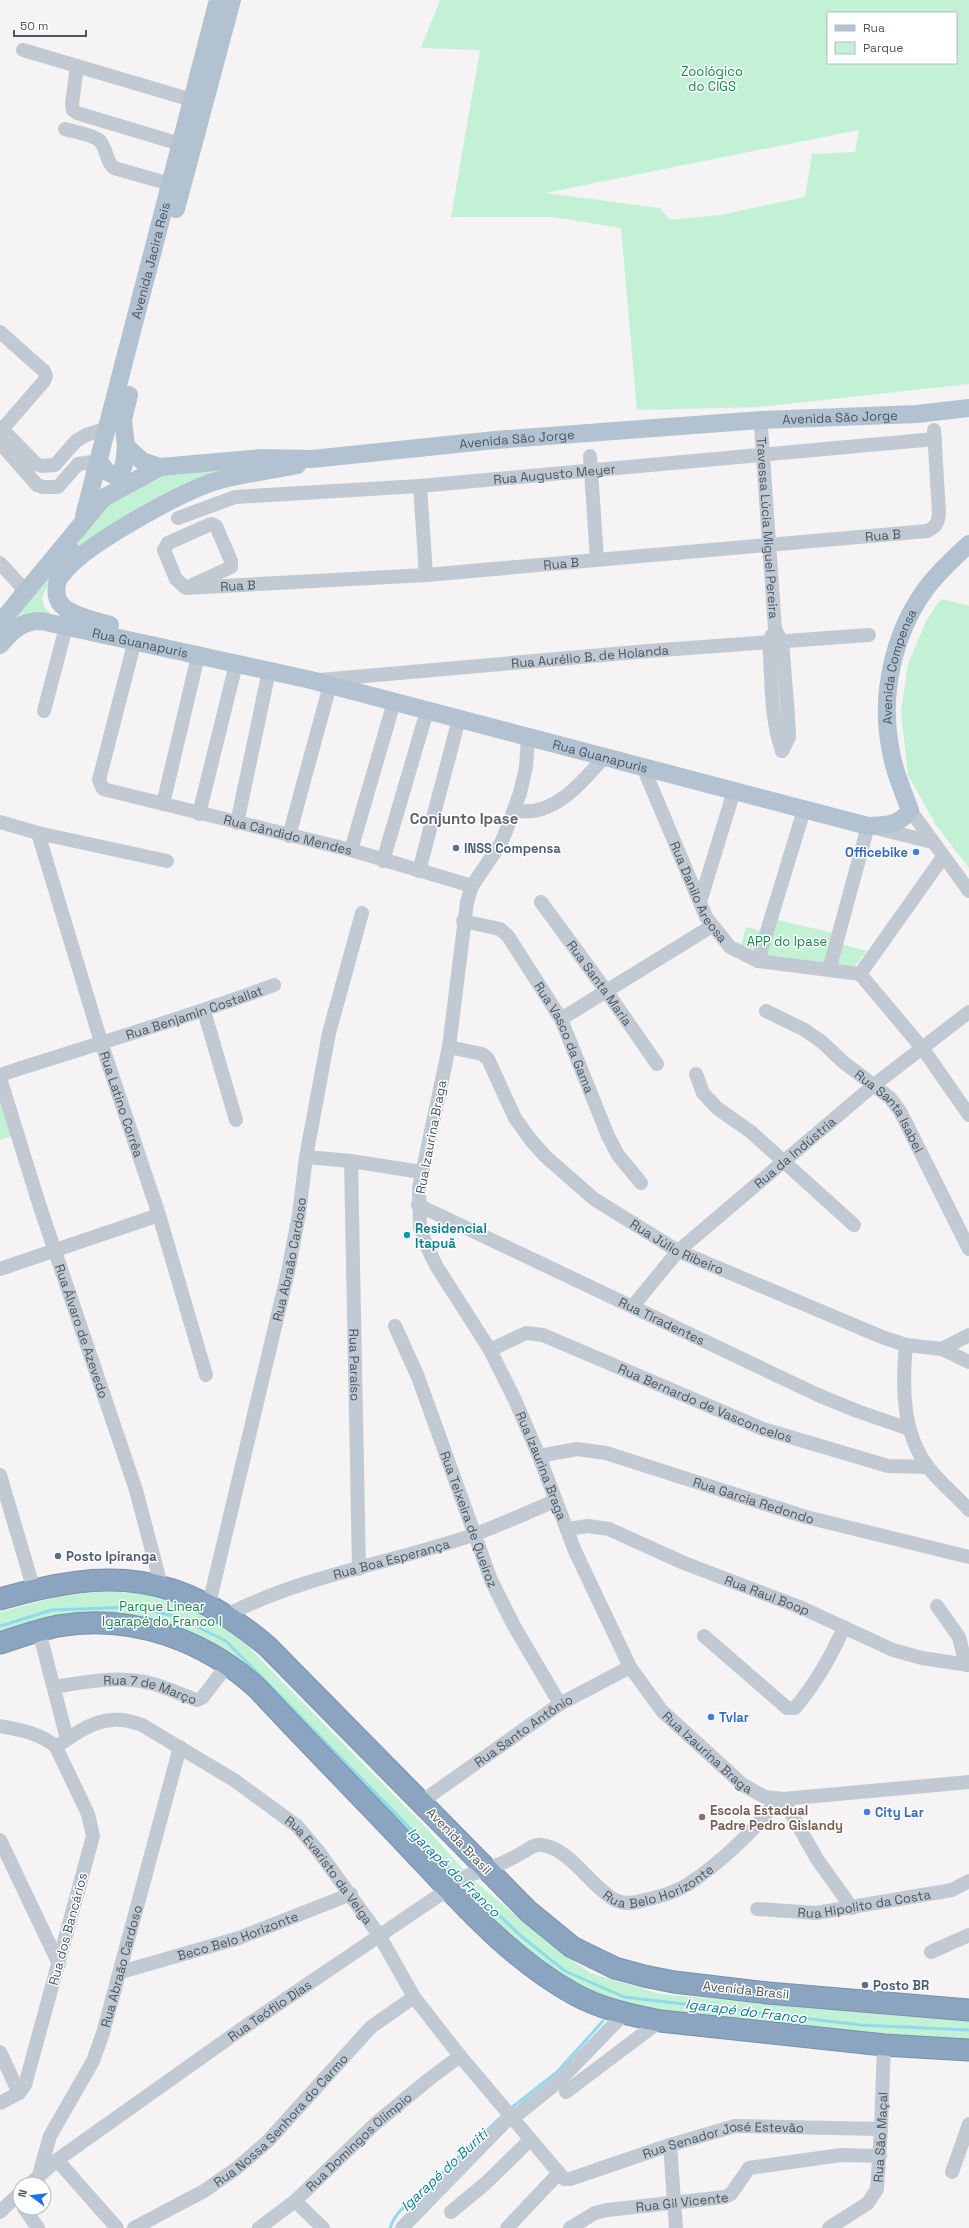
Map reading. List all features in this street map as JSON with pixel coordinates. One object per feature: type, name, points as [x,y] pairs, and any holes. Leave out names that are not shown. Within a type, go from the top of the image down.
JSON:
[{"type":"highway","name":"Avenida Brasil","points":[[0,1599],[34,1590],[87,1581],[139,1582],[161,1585],[209,1604],[227,1615],[267,1646],[421,1802],[478,1872],[572,1947],[615,1968],[674,1982],[768,1993],[969,2010]]},
{"type":"highway","points":[[0,1643],[39,1631],[78,1624],[97,1623],[135,1626],[190,1643],[228,1664],[259,1690],[451,1886],[511,1950],[545,1976],[598,2006],[624,2014],[660,2021],[884,2045],[969,2050]]},
{"type":"main road","name":"Avenida Jacira Reis","points":[[82,520],[108,428],[218,0]]},
{"type":"main road","name":"Avenida Jacira Reis","points":[[99,461],[107,472],[114,475],[120,473],[124,465],[126,446],[123,432],[126,408],[232,0]]},
{"type":"main road","name":"Avenida São Jorge","points":[[0,645],[6,627],[22,598],[82,520],[105,497],[160,467],[261,458],[312,459],[341,457],[487,441],[722,423],[917,414],[969,408]]},
{"type":"main road","points":[[722,423],[745,428],[843,425],[969,414]]},
{"type":"main road","points":[[126,446],[139,459],[160,467]]},
{"type":"main road","points":[[55,586],[66,569],[93,547],[175,498],[211,483],[341,457]]},
{"type":"main road","name":"Avenida São Jorge","points":[[55,586],[58,573],[82,520]]},
{"type":"main road","name":"Avenida Compensa","points":[[910,810],[894,768],[889,745],[887,719],[888,690],[893,661],[912,611],[922,595],[942,570],[969,544]]},
{"type":"main road","name":"Rua Guanapuris","points":[[55,586],[55,594],[58,601],[65,608],[75,614],[237,659],[269,671]]},
{"type":"main road","name":"Rua Guanapuris","points":[[6,627],[31,621],[66,627],[135,640],[198,656],[311,680],[868,826]]},
{"type":"main road","points":[[868,826],[895,824],[904,818],[910,810]]},
{"type":"street","points":[[23,50],[192,100]]},
{"type":"street","points":[[78,66],[72,104],[73,110],[77,113],[180,144]]},
{"type":"street","points":[[65,129],[98,139],[102,143],[110,165],[114,168],[170,184]]},
{"type":"street","points":[[0,332],[44,371],[46,376],[44,381],[1,429],[36,464],[42,466],[56,465]]},
{"type":"street","name":"Travessa Lúcia Miguel Pereira","points":[[761,427],[776,642],[789,737],[782,751],[778,738],[775,716],[776,642]]},
{"type":"street","points":[[52,488],[56,465],[76,441],[86,435],[108,428]]},
{"type":"street","name":"Rua Augusto Meyer","points":[[178,518],[235,497],[420,486],[590,463],[763,456],[934,434],[939,513],[938,522],[934,528]]},
{"type":"street","points":[[0,443],[37,485],[52,488],[62,484],[78,464],[99,461]]},
{"type":"street","points":[[590,463],[597,559]]},
{"type":"street","points":[[420,486],[426,575]]},
{"type":"street","name":"Rua B","points":[[186,588],[230,567],[231,561],[216,526],[212,524],[168,543],[164,550],[176,579],[186,588],[426,575],[597,559],[769,546],[927,531],[934,528]]},
{"type":"street","points":[[0,563],[21,586],[22,598]]},
{"type":"street","points":[[44,711],[66,627]]},
{"type":"street","name":"Rua Aurélio B. de Holanda","points":[[311,680],[869,635]]},
{"type":"street","name":"Rua Cândido Mendes","points":[[135,640],[99,780],[102,789],[199,814],[351,850],[472,886]]},
{"type":"street","points":[[163,804],[198,656]]},
{"type":"street","points":[[199,814],[236,664]]},
{"type":"street","points":[[237,823],[269,671]]},
{"type":"street","points":[[289,836],[330,685]]},
{"type":"street","points":[[351,850],[394,702]]},
{"type":"street","points":[[384,861],[426,711]]},
{"type":"street","points":[[419,871],[459,719]]},
{"type":"street","name":"Rua Izaurina Braga","points":[[528,737],[526,767],[514,810],[501,843],[472,886],[463,921],[449,1047],[422,1172],[418,1206],[420,1227],[427,1247],[490,1350],[515,1400],[539,1456],[555,1501],[591,1587],[630,1667],[662,1711],[743,1785],[754,1792],[780,1799],[969,1782]]},
{"type":"street","points":[[514,810],[529,811],[556,803],[583,783],[604,757]]},
{"type":"street","name":"Rua Danilo Areosa","points":[[643,767],[700,902],[712,926],[730,947],[758,961],[860,974]]},
{"type":"street","points":[[700,902],[734,791]]},
{"type":"street","points":[[758,961],[804,810]]},
{"type":"street","name":"Avenida Compensa","points":[[910,810],[969,891]]},
{"type":"street","points":[[0,822],[38,833],[167,861]]},
{"type":"street","points":[[829,970],[868,826]]},
{"type":"street","name":"Rua Guanapuris","points":[[868,826],[932,842]]},
{"type":"street","name":"Rua Latino Corrêa","points":[[38,833],[101,1042],[159,1215],[206,1375]]},
{"type":"street","points":[[943,857],[860,974],[923,1049],[969,1115]]},
{"type":"street","name":"Rua Santa Maria","points":[[541,902],[608,992],[657,1064]]},
{"type":"street","name":"Rua Abraão Cardoso","points":[[209,1604],[288,1272],[299,1214],[306,1157],[329,1033],[362,914]]},
{"type":"street","name":"Rua Vasco da Gama","points":[[463,921],[500,929],[505,932],[561,1019],[608,1136],[618,1155],[641,1183]]},
{"type":"street","points":[[561,1019],[608,992],[712,926]]},
{"type":"street","name":"Rua Benjamin Costallat","points":[[0,1077],[101,1042],[204,1011],[274,985]]},
{"type":"street","points":[[204,1011],[236,1120]]},
{"type":"street","name":"Rua Santa Isabel","points":[[766,1011],[803,1029],[822,1042],[842,1061],[890,1098],[909,1124],[969,1249]]},
{"type":"street","name":"Rua da Indústria","points":[[633,1306],[678,1251],[874,1085],[923,1049],[969,1012]]},
{"type":"street","name":"Rua Júlio Ribeiro","points":[[449,1047],[482,1054],[488,1058],[515,1118],[545,1156],[594,1198],[678,1251],[906,1345],[942,1349],[969,1362]]},
{"type":"street","points":[[696,1074],[703,1093],[717,1108],[751,1132],[785,1161],[854,1225]]},
{"type":"street","name":"Rua Álvaro de Azevedo","points":[[0,1077],[55,1249],[136,1490],[161,1585]]},
{"type":"street","points":[[306,1157],[351,1161],[422,1172]]},
{"type":"street","name":"Rua Paraíso","points":[[351,1161],[359,1569]]},
{"type":"street","name":"Rua Tiradentes","points":[[418,1206],[633,1306],[818,1395],[857,1411],[909,1429]]},
{"type":"street","points":[[0,1269],[55,1249],[159,1215]]},
{"type":"street","name":"Rua Teixeira de Queiroz","points":[[395,1326],[418,1376],[491,1580],[514,1626],[560,1704]]},
{"type":"street","name":"Rua Bernardo de Vasconcelos","points":[[490,1350],[526,1333],[543,1334],[763,1429],[888,1466],[928,1467]]},
{"type":"street","points":[[942,1349],[969,1335]]},
{"type":"street","points":[[906,1345],[903,1376],[909,1429],[928,1467],[969,1510]]},
{"type":"street","name":"Rua Garcia Redondo","points":[[539,1456],[577,1449],[606,1452],[806,1517],[969,1557]]},
{"type":"street","points":[[0,1475],[34,1590]]},
{"type":"street","name":"Rua Boa Esperança","points":[[227,1615],[256,1600],[303,1584],[474,1535],[555,1501]]},
{"type":"street","name":"Rua Raul Boop","points":[[567,1529],[588,1526],[609,1529],[684,1563],[802,1608],[893,1650],[922,1658],[968,1665]]},
{"type":"street","points":[[937,1606],[959,1637],[968,1665]]},
{"type":"street","points":[[704,1636],[787,1708],[792,1709],[795,1708],[812,1687],[829,1660],[844,1628]]},
{"type":"street","name":"Rua dos Bancários","points":[[19,2093],[25,2085],[93,1836],[88,1814],[62,1743],[55,1687],[39,1631]]},
{"type":"street","name":"Rua 7 de Março","points":[[55,1687],[89,1681],[124,1679],[150,1683],[197,1700],[202,1698],[228,1664]]},
{"type":"street","name":"Rua Santo Antônio","points":[[421,1802],[560,1704],[630,1667]]},
{"type":"street","name":"Rua Evaristo da Veiga","points":[[62,1743],[97,1722],[121,1719],[142,1725],[234,1780],[297,1826],[351,1894],[380,1935],[414,1997],[460,2056],[530,2140],[564,2176]]},
{"type":"street","points":[[0,1726],[34,1734],[49,1741],[62,1743]]},
{"type":"street","name":"Rua Abraão Cardoso","points":[[35,2176],[50,2136],[93,2061],[121,1972],[180,1747]]},
{"type":"street","points":[[780,1799],[817,1859],[852,1908]]},
{"type":"street","name":"Rua Belo Horizonte","points":[[478,1872],[508,1862],[533,1846],[547,1846],[560,1853],[614,1900],[628,1903],[643,1901],[687,1885],[711,1867],[763,1819],[780,1799]]},
{"type":"street","points":[[0,1840],[59,1964]]},
{"type":"street","name":"Rua Teófilo Dias","points":[[56,2160],[243,2028],[451,1886],[478,1872]]},
{"type":"street","name":"Rua Hipolito da Costa","points":[[757,1909],[816,1913],[952,1890],[969,1882]]},
{"type":"street","name":"Beco Belo Horizonte","points":[[121,1972],[239,1938],[351,1894]]},
{"type":"street","points":[[931,1952],[969,1935]]},
{"type":"street","name":"Rua Nossa Senhora do Carmo","points":[[134,2228],[204,2191],[237,2168],[268,2142],[371,2027],[414,1997]]},
{"type":"street","points":[[402,2228],[512,2117],[558,2082],[624,2014]]},
{"type":"street","points":[[566,2092],[660,2021]]},
{"type":"street","name":"Rua São Maçal","points":[[829,2228],[868,2204],[877,2189],[880,2156],[884,2045]]},
{"type":"street","points":[[0,2052],[19,2093],[0,2103]]},
{"type":"street","name":"Rua Domingos Olímpio","points":[[259,2228],[295,2201],[376,2123],[460,2056]]},
{"type":"street","points":[[952,2172],[969,2124]]},
{"type":"street","name":"Rua Senador José Estevão","points":[[564,2176],[735,2126],[881,2129]]},
{"type":"street","points":[[451,2212],[486,2183],[530,2140]]},
{"type":"street","points":[[670,2145],[676,2228]]},
{"type":"street","name":"Rua Gil Vicente","points":[[570,2228],[596,2212],[725,2197],[731,2194],[749,2168],[841,2155],[880,2156]]},
{"type":"street","points":[[38,2176],[56,2160],[117,2228]]},
{"type":"street","points":[[507,2228],[564,2176]]},
{"type":"street","points":[[295,2201],[324,2228]]},
{"type":"street","points":[[0,2212],[12,2205]]},
{"type":"street","points":[[30,2216],[38,2228]]},
{"type":"green space","name":"Zoológico do CIGS","points":[[440,0],[969,0],[969,384],[760,407],[637,410],[621,228],[552,217],[451,217],[480,50],[421,48]],"holes":[[[859,130],[855,152],[812,154],[805,197],[720,215],[670,220],[660,208],[545,193]]]},
{"type":"green space","points":[[277,463],[203,481],[64,568],[96,513],[154,476]]},
{"type":"green space","points":[[63,551],[42,598],[44,607],[51,614],[0,629]]},
{"type":"green space","points":[[941,599],[969,606],[969,868],[936,825],[908,775],[901,711],[908,664],[926,621]]},
{"type":"green space","name":"APP do Ipase","points":[[774,919],[833,933],[834,942],[867,951],[853,969],[764,956],[741,945],[746,927],[769,933]]},
{"type":"green space","points":[[0,1099],[11,1136],[0,1140]]},
{"type":"green space","name":"Parque Linear Igarapé do Franco I","points":[[97,1592],[140,1593],[165,1598],[191,1608],[232,1630],[428,1830],[471,1878],[550,1944],[590,1973],[660,1994],[875,2013],[969,2018],[969,2045],[643,2013],[550,1978],[253,1682],[139,1621],[0,1638],[0,1612],[61,1596]]},
{"type":"waterway","name":"Igarapé do Franco","points":[[0,1626],[52,1610],[131,1607],[175,1616],[226,1641],[458,1877]]},
{"type":"waterway","name":"Igarapé do Franco","points":[[464,1882],[521,1936],[565,1971],[624,1997],[861,2025],[969,2030]]},
{"type":"waterway","name":"Igarapé do Buriti","points":[[510,2109],[557,2072],[603,2021]]},
{"type":"waterway","name":"Igarapé do Buriti","points":[[390,2228],[401,2210],[427,2188],[503,2115]]},
{"type":"place","name":"INSS Compensa","points":[[456,848]]},
{"type":"place","name":"Officebike","points":[[916,852]]},
{"type":"place","name":"Residencial Itapuã","points":[[407,1235]]},
{"type":"place","name":"Posto Ipiranga","points":[[58,1556]]},
{"type":"place","name":"Tvlar","points":[[711,1717]]},
{"type":"place","name":"City Lar","points":[[867,1812]]},
{"type":"place","name":"Escola Estadual Padre Pedro Gislandy","points":[[702,1817]]},
{"type":"place","name":"Posto BR","points":[[865,1985]]},
{"type":"district","name":"Conjunto Ipase","points":[[464,818]]}]
